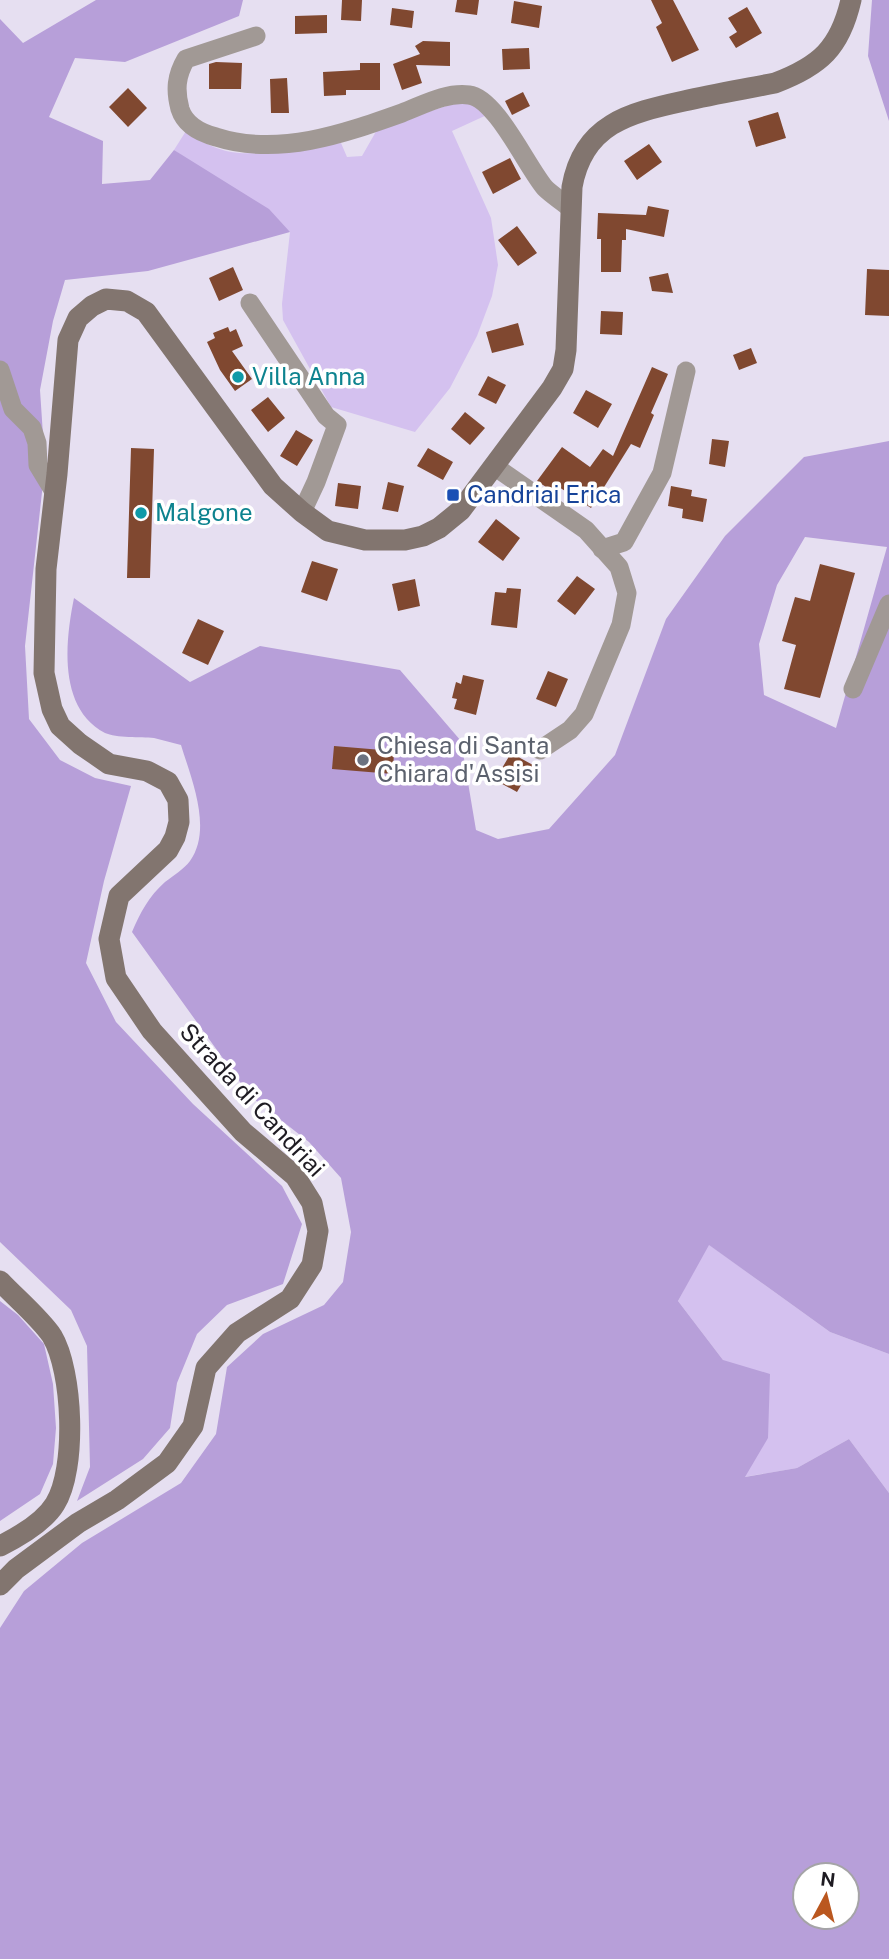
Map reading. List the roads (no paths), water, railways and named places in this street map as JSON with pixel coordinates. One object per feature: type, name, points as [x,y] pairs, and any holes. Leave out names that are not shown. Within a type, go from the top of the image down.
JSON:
[{"type":"main road","name":"Strada di Candriai","points":[[0,1585],[16,1569],[78,1522],[117,1500],[167,1463],[193,1426],[206,1368],[237,1333],[290,1299],[312,1265],[318,1231],[312,1203],[295,1176],[233,1122],[152,1031],[116,978],[109,939],[119,896],[168,850],[179,822],[178,800],[168,782],[146,771],[109,764],[60,726],[52,709],[44,673],[46,569],[68,340],[78,318],[106,299],[127,301],[146,312],[273,486],[328,531],[346,537],[375,541],[405,540],[423,536],[439,528],[461,510],[552,388],[563,369],[566,350],[570,208],[575,169],[585,151],[600,133],[637,111],[775,83],[797,75],[817,63],[832,47],[851,0]]},
{"type":"main road","points":[[0,1281],[54,1340],[64,1371],[71,1432],[68,1471],[55,1505],[23,1534],[0,1546]]},
{"type":"street","points":[[256,36],[186,59],[178,72],[176,93],[182,116],[200,133],[237,144],[299,142],[347,133],[450,95],[471,95],[483,100],[545,188],[570,208]]},
{"type":"street","points":[[250,303],[326,416],[337,425],[302,512]]},
{"type":"street","points":[[0,370],[13,409],[32,428],[37,443],[38,465],[55,493]]},
{"type":"street","points":[[602,549],[624,542],[662,473],[686,371]]},
{"type":"street","points":[[494,466],[586,530],[619,567],[627,593],[621,625],[584,715],[570,730],[540,750]]},
{"type":"street","points":[[853,689],[889,604]]},
{"type":"place","name":"Villa Anna","points":[[238,377]]},
{"type":"place","name":"Candriai Erica","points":[[453,495]]},
{"type":"place","name":"Malgone","points":[[141,513]]},
{"type":"place","name":"Chiesa di Santa Chiara d'Assisi","points":[[363,760]]}]
